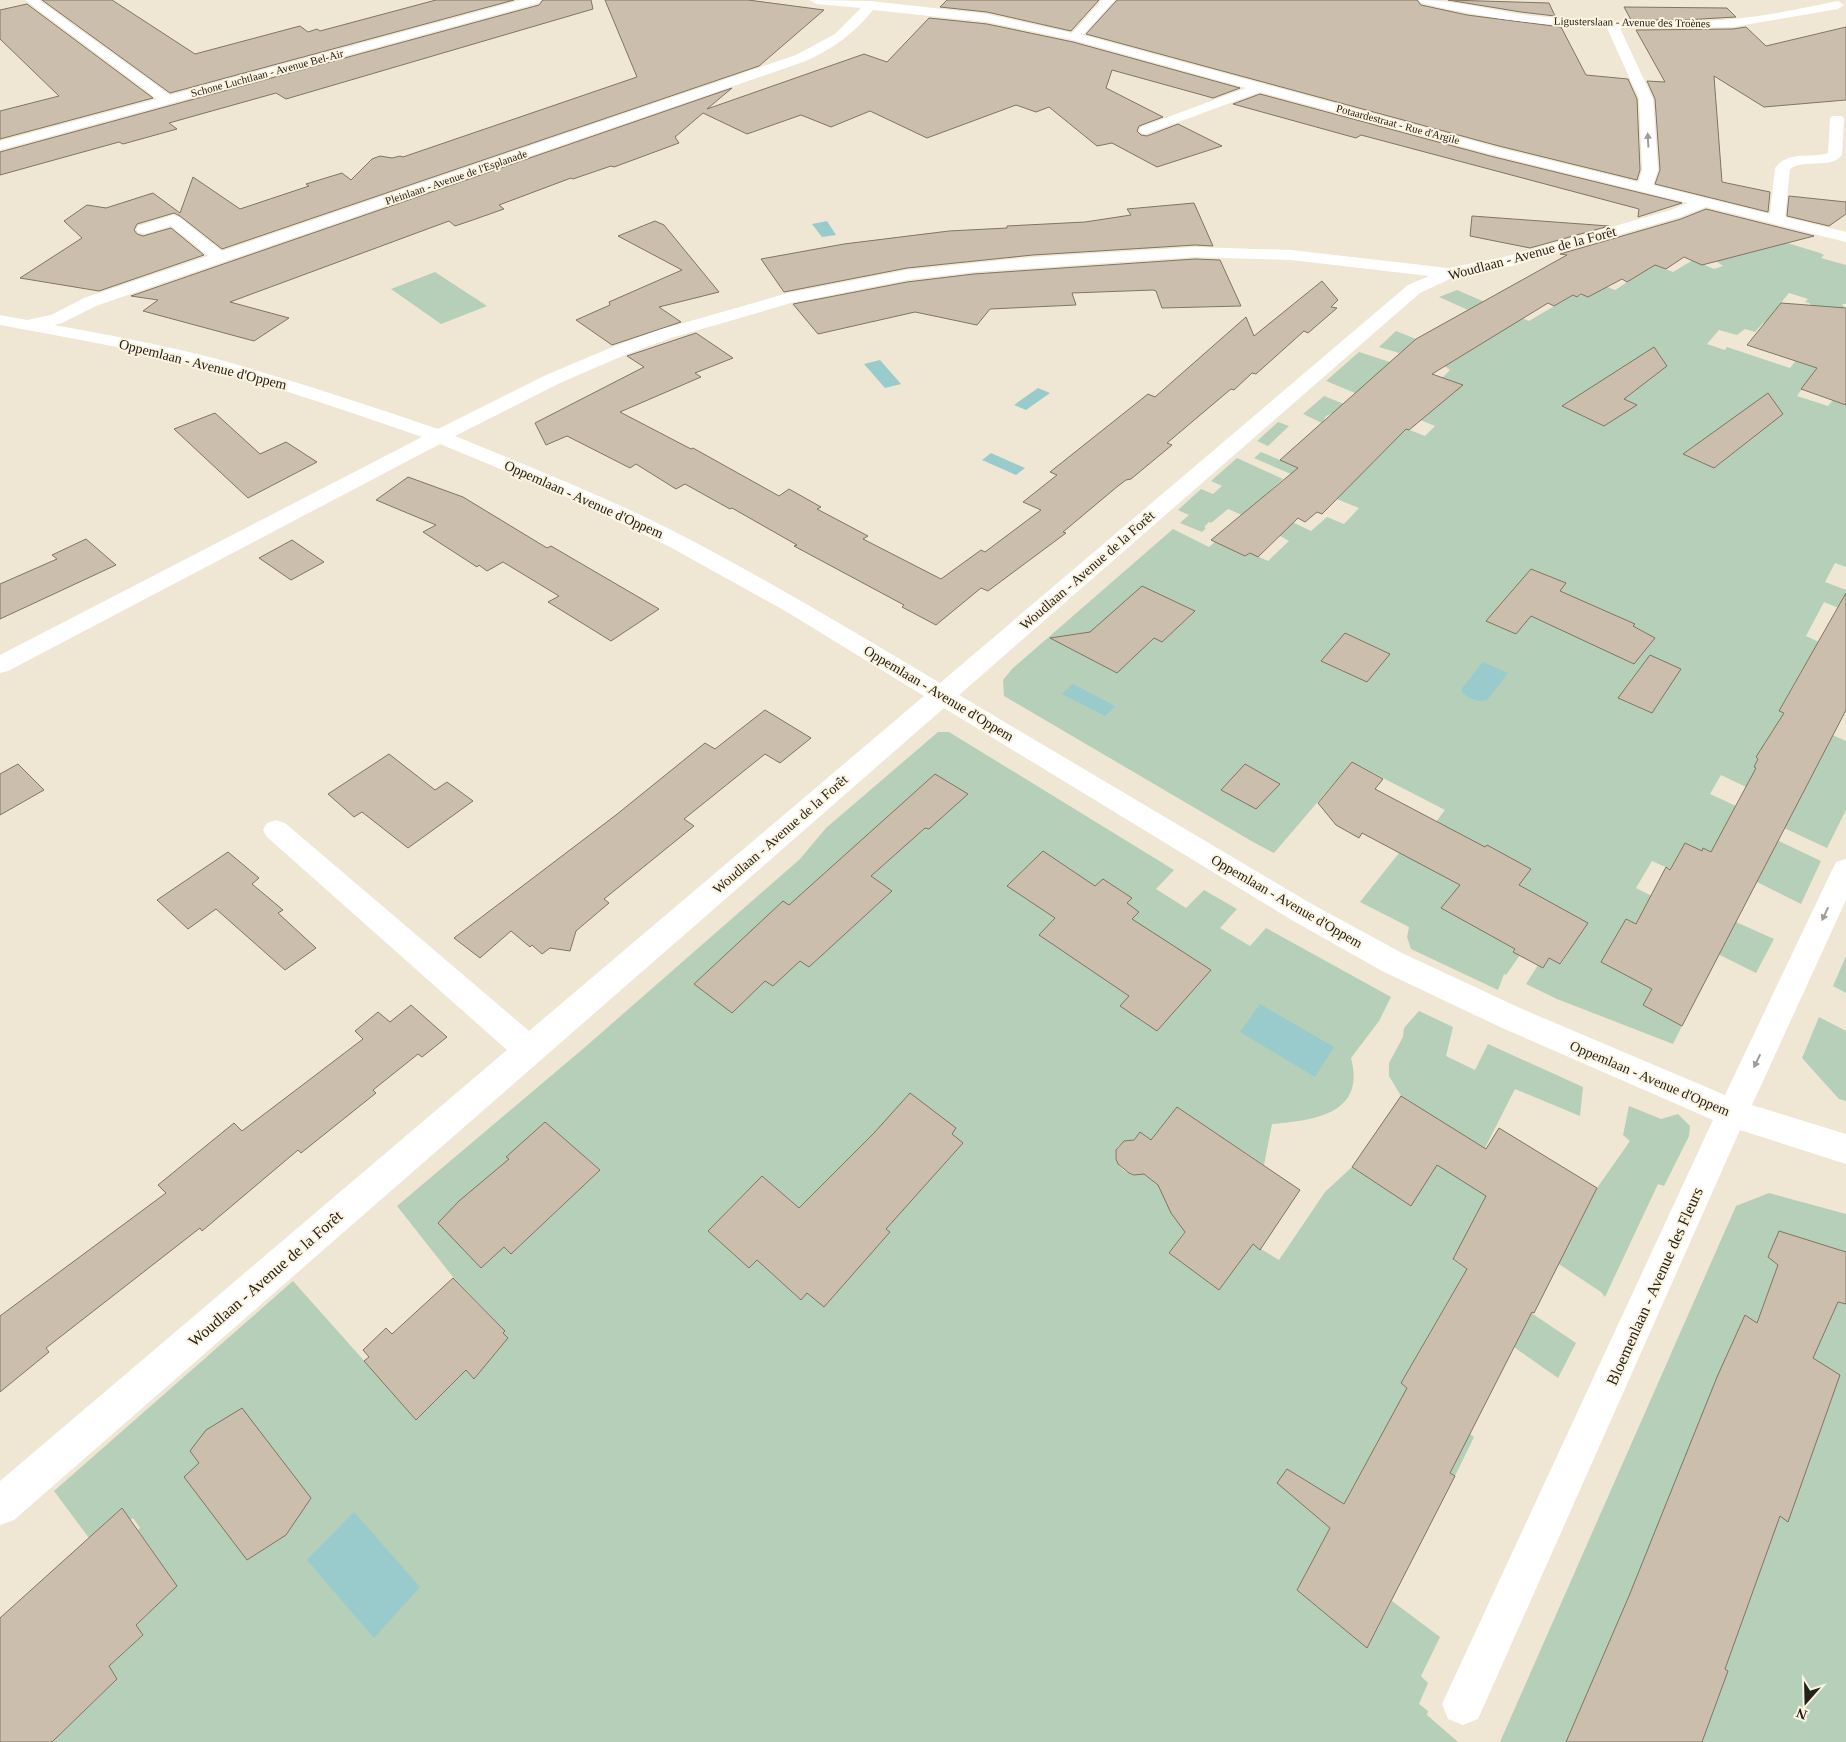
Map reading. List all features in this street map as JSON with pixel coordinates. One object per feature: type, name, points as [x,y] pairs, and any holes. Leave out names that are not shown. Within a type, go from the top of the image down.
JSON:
[{"type":"street","points":[[31,0],[168,100]]},
{"type":"street","name":"Schone Luchtlaan - Avenue Bel-Air","points":[[0,146],[535,0]]},
{"type":"street","points":[[819,0],[950,13]]},
{"type":"street","points":[[909,0],[950,13]]},
{"type":"street","points":[[1075,37],[1109,0]]},
{"type":"street","name":"Ligusterslaan - Avenue des Troènes","points":[[1425,0],[1507,17],[1612,24],[1686,25],[1745,22],[1842,4]]},
{"type":"street","points":[[1812,0],[1842,4]]},
{"type":"street","name":"Pleinlaan - Avenue de l'Esplanade","points":[[0,327],[56,319],[90,302],[801,58],[837,40],[863,15],[870,5]]},
{"type":"street","name":"Potaardestraat - Rue d'Argile","points":[[950,13],[1016,23],[1075,37],[1495,151],[1846,237]]},
{"type":"street","points":[[1612,24],[1646,99],[1650,170],[1644,188]]},
{"type":"street","points":[[1146,130],[1260,87]]},
{"type":"street","points":[[1777,220],[1783,168],[1788,163],[1824,158],[1835,154],[1837,141],[1836,119]]},
{"type":"street","name":"Woudlaan - Avenue de la Forêt","points":[[0,1506],[1414,289],[1449,273],[1506,262],[1674,214],[1705,202]]},
{"type":"street","points":[[144,229],[173,220],[221,258]]},
{"type":"street","points":[[0,665],[439,436],[553,379],[621,350],[665,334],[788,298],[907,275],[974,266],[1230,251],[1289,254],[1449,273]]},
{"type":"street","name":"Oppemlaan - Avenue d'Oppem","points":[[0,320],[210,363],[332,398],[439,436],[563,488],[678,542],[795,607],[1300,911],[1392,962],[1511,1018],[1732,1113],[1846,1149]]},
{"type":"street","points":[[276,830],[529,1050]]},
{"type":"street","name":"Bloemenlaan - Avenue des Fleurs","points":[[1463,1704],[1732,1113],[1846,870]]},
{"type":"green space","points":[[1784,242],[1820,253],[1824,255],[1821,258],[1846,265],[1846,304],[1842,304],[1846,310],[1813,306],[1805,302],[1808,299],[1789,293],[1772,314],[1811,339],[1763,323],[1755,332],[1745,329],[1737,335],[1719,330],[1707,344],[1725,350],[1727,347],[1790,368],[1800,355],[1826,364],[1813,381],[1808,380],[1797,396],[1828,406],[1833,400],[1846,405],[1846,567],[1835,563],[1825,582],[1846,590],[1846,611],[1824,602],[1806,636],[1819,642],[1846,686],[1803,668],[1779,711],[1846,741],[1846,810],[1827,848],[1784,828],[1815,769],[1763,747],[1756,757],[1758,759],[1754,767],[1756,768],[1746,787],[1721,775],[1710,794],[1747,811],[1741,823],[1821,861],[1801,904],[1757,882],[1703,848],[1702,851],[1685,843],[1670,869],[1652,861],[1636,888],[1699,920],[1736,922],[1774,939],[1756,973],[1718,954],[1666,940],[1626,919],[1607,952],[1606,964],[1636,980],[1655,984],[1643,1005],[1682,1026],[1673,1044],[1557,999],[1526,984],[1538,965],[1543,968],[1549,958],[1561,964],[1584,928],[1548,901],[1513,951],[1520,955],[1506,975],[1504,974],[1498,990],[1411,949],[1407,937],[1409,927],[1360,902],[1399,853],[1409,858],[1445,810],[1352,762],[1274,853],[1004,696],[1003,680],[1012,669],[1173,529],[1209,547],[1216,541],[1245,556],[1250,553],[1268,561],[1289,541],[1253,520],[1228,509],[1211,523],[1209,522],[1202,532],[1180,523],[1189,515],[1178,510],[1201,489],[1213,494],[1222,486],[1211,481],[1237,458],[1283,479],[1255,504],[1311,531],[1327,517],[1344,524],[1359,508],[1324,494],[1319,486],[1254,458],[1261,452],[1323,478],[1333,413],[1326,416],[1322,423],[1303,414],[1324,396],[1425,436],[1435,426],[1326,381],[1359,352],[1390,362],[1388,364],[1442,378],[1450,370],[1446,367],[1402,351],[1399,353],[1379,347],[1396,331],[1416,339],[1412,343],[1426,349],[1468,310],[1439,297],[1457,290],[1529,321],[1573,295],[1577,297],[1605,286],[1615,290],[1638,275],[1606,246],[1673,272],[1693,260],[1714,269],[1723,266],[1716,261]]},
{"type":"green space","points":[[435,272],[487,306],[441,324],[391,289]]},
{"type":"green space","points":[[1278,422],[1289,426],[1268,446],[1257,441]]},
{"type":"green space","points":[[938,732],[949,732],[1174,870],[1156,889],[1186,908],[1204,890],[1237,909],[1220,928],[1250,946],[1266,928],[1391,997],[1379,1021],[1351,1058],[1354,1077],[1351,1092],[1343,1103],[1332,1111],[1319,1116],[1272,1124],[1264,1165],[1177,1107],[1151,1140],[1140,1133],[1133,1140],[1123,1143],[1118,1147],[1115,1154],[1120,1167],[1126,1172],[1144,1174],[1162,1188],[1185,1231],[1169,1253],[1219,1290],[1239,1263],[1245,1239],[1279,1260],[1325,1192],[1352,1167],[1411,1206],[1435,1168],[1453,1129],[1401,1096],[1389,1076],[1389,1063],[1403,1037],[1404,1028],[1419,1011],[1453,1027],[1446,1056],[1475,1070],[1488,1044],[1583,1087],[1580,1116],[1515,1089],[1467,1183],[1567,1247],[1597,1188],[1630,1141],[1623,1135],[1629,1106],[1661,1119],[1678,1114],[1690,1126],[1689,1136],[1664,1186],[1658,1184],[1605,1297],[1601,1292],[1479,1211],[1453,1260],[1576,1343],[1558,1378],[1448,1301],[1401,1383],[1474,1437],[1455,1476],[1386,1427],[1344,1504],[1327,1494],[1316,1515],[1330,1528],[1297,1590],[1367,1648],[1392,1601],[1440,1637],[1421,1676],[1428,1683],[1419,1704],[1428,1711],[1427,1715],[1458,1742],[52,1742],[117,1679],[109,1666],[143,1635],[136,1625],[177,1586],[138,1530],[140,1528],[133,1518],[130,1520],[122,1508],[89,1538],[54,1491],[293,1281],[416,1419],[466,1370],[474,1378],[508,1338],[503,1333],[505,1331],[453,1277],[397,1206],[584,1048],[800,859],[826,828]]},
{"type":"green space","points":[[1846,956],[1846,993],[1833,986]]},
{"type":"green space","points":[[1819,1017],[1846,1031],[1846,1101],[1839,1099],[1802,1058]]},
{"type":"green space","points":[[1769,1193],[1846,1214],[1846,1742],[1500,1742],[1736,1206]]},
{"type":"water","points":[[827,221],[836,235],[822,237],[812,224]]},
{"type":"water","points":[[880,360],[901,384],[885,388],[864,364]]},
{"type":"water","points":[[1038,388],[1050,393],[1026,410],[1014,405]]},
{"type":"water","points":[[991,453],[1025,468],[1016,475],[982,460]]},
{"type":"water","points":[[1483,662],[1508,673],[1487,700],[1483,701],[1470,698],[1462,692],[1462,688]]},
{"type":"water","points":[[1073,684],[1115,706],[1105,716],[1062,694]]},
{"type":"water","points":[[1260,1004],[1334,1047],[1315,1077],[1240,1032]]},
{"type":"water","points":[[354,1512],[420,1587],[374,1638],[307,1560]]},
{"type":"building","points":[[42,0],[112,0],[195,54],[300,26],[308,32],[317,29],[320,31],[436,0],[514,0],[170,93]]},
{"type":"building","points":[[543,0],[591,0],[593,9],[286,99],[276,93],[169,123],[177,129],[123,144],[119,142],[0,175],[0,152],[539,5]]},
{"type":"building","points":[[605,0],[748,0],[824,10],[759,66],[222,249],[174,213],[137,224],[134,230],[137,234],[143,236],[171,228],[204,255],[99,291],[20,278],[82,238],[64,221],[87,205],[106,208],[153,193],[180,213],[193,177],[240,209],[309,186],[306,184],[342,173],[351,180],[372,159],[380,156],[403,157],[637,77]]},
{"type":"building","points":[[947,0],[1099,0],[1071,31],[987,12],[940,7]]},
{"type":"building","points":[[1117,0],[1417,0],[1421,5],[1467,15],[1561,27],[1586,75],[1628,79],[1637,99],[1640,170],[1637,180],[1499,146],[1086,34]]},
{"type":"building","points":[[1448,0],[1549,3],[1555,16],[1521,12]]},
{"type":"building","points":[[27,4],[153,98],[0,139],[0,111],[59,96],[0,39],[0,10]]},
{"type":"building","points":[[1624,7],[1727,8],[1736,17],[1684,20],[1631,20]]},
{"type":"building","points":[[929,18],[987,24],[1073,42],[1240,88],[1213,98],[1112,70],[1106,88],[1163,117],[1139,126],[1137,131],[1141,135],[1147,136],[1178,124],[1222,146],[1157,167],[1112,143],[1097,146],[1049,107],[1036,112],[1016,105],[927,138],[870,111],[831,127],[801,115],[747,134],[703,113],[675,137],[679,143],[614,167],[611,166],[573,179],[571,178],[499,205],[504,209],[455,226],[449,221],[230,302],[289,318],[254,341],[143,311],[158,300],[131,296],[732,88],[707,109],[864,54],[887,62]]},
{"type":"building","points":[[1746,27],[1766,46],[1846,27],[1846,100],[1764,107],[1714,76],[1722,182],[1770,192],[1768,212],[1655,184],[1660,170],[1655,99],[1647,81],[1665,82],[1636,30],[1733,29]]},
{"type":"building","points":[[1260,94],[1490,156],[1682,203],[1638,217],[1639,209],[1361,135],[1356,138],[1233,104]]},
{"type":"building","points":[[1789,196],[1846,202],[1846,214],[1829,226],[1787,216]]},
{"type":"building","points":[[1194,203],[1213,246],[1195,245],[1033,255],[907,268],[784,292],[761,259],[844,244],[949,231],[1085,222],[1131,215],[1127,209]]},
{"type":"building","points":[[1706,209],[1814,236],[1702,265],[1684,257],[1666,269],[1655,265],[1627,282],[1622,279],[1588,297],[1581,294],[1577,297],[1573,295],[1554,306],[1548,303],[1432,374],[1463,385],[1409,430],[1406,429],[1322,514],[1317,512],[1305,522],[1298,518],[1258,557],[1250,553],[1245,556],[1211,540],[1298,468],[1280,460],[1416,339],[1567,255],[1560,254],[1681,219]]},
{"type":"building","points":[[1472,216],[1609,226],[1530,248],[1470,236]]},
{"type":"building","points":[[655,221],[664,225],[719,292],[659,307],[681,322],[612,345],[576,320],[610,305],[609,302],[682,270],[618,236]]},
{"type":"building","points":[[1195,259],[1220,260],[1241,306],[1162,308],[1156,291],[1153,290],[1072,293],[1076,305],[990,309],[977,325],[915,312],[818,334],[793,304],[907,282],[974,274]]},
{"type":"building","points":[[1322,281],[1338,300],[1331,307],[1337,308],[1308,333],[1304,331],[1256,374],[1252,373],[1234,390],[1231,389],[1167,443],[1172,445],[1131,479],[1118,486],[1063,532],[1066,533],[988,591],[981,588],[936,625],[902,607],[904,605],[794,546],[797,545],[732,508],[730,509],[685,484],[676,489],[636,464],[630,468],[567,436],[546,445],[535,423],[644,367],[627,356],[696,333],[733,358],[695,373],[701,377],[620,412],[691,449],[693,448],[779,496],[789,489],[821,507],[817,509],[868,536],[863,539],[941,579],[981,550],[985,552],[1041,510],[1023,502],[1057,475],[1050,472],[1148,394],[1155,397],[1246,317],[1254,336]]},
{"type":"building","points":[[1781,303],[1846,308],[1846,405],[1801,389],[1817,368],[1747,345]]},
{"type":"building","points":[[1654,347],[1667,366],[1624,399],[1637,405],[1604,426],[1562,406]]},
{"type":"building","points":[[1768,393],[1783,414],[1714,468],[1683,454]]},
{"type":"building","points":[[215,413],[260,454],[286,442],[317,462],[248,498],[174,429]]},
{"type":"building","points":[[408,477],[463,497],[547,548],[551,546],[659,609],[611,641],[548,602],[559,596],[503,562],[487,571],[479,565],[477,567],[423,532],[436,525],[376,500]]},
{"type":"building","points":[[86,539],[116,565],[0,619],[0,584],[57,559],[52,555]]},
{"type":"building","points":[[292,540],[324,562],[291,580],[259,558]]},
{"type":"building","points":[[1531,569],[1566,583],[1560,591],[1635,624],[1633,626],[1655,638],[1634,664],[1531,616],[1516,634],[1486,621]]},
{"type":"building","points":[[1142,586],[1195,611],[1162,642],[1154,638],[1117,673],[1050,638],[1090,632]]},
{"type":"building","points":[[1846,593],[1846,710],[1682,1026],[1643,1005],[1652,989],[1601,962],[1626,919],[1636,924],[1666,867],[1670,870],[1685,843],[1702,851],[1703,848],[1711,852],[1756,768],[1754,767],[1758,759],[1756,757],[1784,713],[1779,711]]},
{"type":"building","points":[[1345,633],[1390,654],[1367,682],[1321,661]]},
{"type":"building","points":[[1650,655],[1681,669],[1652,713],[1618,698]]},
{"type":"building","points":[[765,710],[811,738],[780,763],[765,754],[684,819],[694,826],[604,899],[609,903],[576,931],[570,951],[550,948],[542,954],[532,945],[530,947],[511,931],[480,958],[454,938],[616,815],[705,743],[715,749]]},
{"type":"building","points":[[389,754],[435,790],[447,782],[473,801],[408,848],[362,812],[354,817],[328,794]]},
{"type":"building","points":[[1352,762],[1383,779],[1375,789],[1531,869],[1519,885],[1588,923],[1560,964],[1549,958],[1543,968],[1513,952],[1515,949],[1441,908],[1460,885],[1362,833],[1359,838],[1336,825],[1318,803]]},
{"type":"building","points":[[18,764],[44,790],[0,815],[0,774]]},
{"type":"building","points":[[1245,764],[1280,784],[1256,809],[1221,790]]},
{"type":"building","points":[[935,774],[968,794],[929,829],[925,828],[871,876],[892,891],[809,967],[800,961],[773,986],[765,981],[732,1013],[694,984],[783,901],[789,905]]},
{"type":"building","points":[[1043,851],[1095,886],[1103,879],[1132,898],[1127,903],[1139,912],[1132,919],[1211,970],[1157,1031],[1120,1006],[1129,996],[1039,935],[1055,918],[1007,886]]},
{"type":"building","points":[[228,852],[259,878],[252,884],[283,910],[278,913],[316,948],[285,970],[216,909],[188,929],[157,900]]},
{"type":"building","points":[[411,1005],[447,1037],[422,1057],[418,1054],[373,1090],[376,1093],[301,1153],[298,1150],[202,1231],[200,1228],[46,1348],[49,1352],[0,1392],[0,1316],[166,1193],[158,1185],[234,1123],[242,1131],[363,1039],[355,1031],[378,1012],[390,1022]]},
{"type":"building","points":[[910,1093],[956,1128],[952,1134],[963,1143],[886,1229],[890,1232],[824,1307],[807,1293],[801,1300],[757,1260],[749,1268],[708,1231],[762,1176],[799,1208],[874,1133]]},
{"type":"building","points":[[1401,1096],[1486,1149],[1499,1128],[1597,1188],[1450,1473],[1455,1476],[1367,1648],[1297,1590],[1330,1528],[1277,1483],[1287,1469],[1344,1504],[1407,1388],[1401,1383],[1467,1269],[1453,1259],[1486,1196],[1437,1165],[1411,1206],[1352,1167]]},
{"type":"building","points":[[1177,1107],[1300,1190],[1260,1250],[1253,1244],[1219,1290],[1169,1253],[1185,1232],[1171,1213],[1158,1185],[1144,1174],[1134,1175],[1129,1173],[1118,1164],[1116,1159],[1116,1150],[1124,1141],[1134,1140],[1140,1132],[1151,1140]]},
{"type":"building","points":[[545,1122],[600,1170],[511,1254],[504,1247],[481,1268],[438,1223],[459,1201],[509,1159],[506,1157]]},
{"type":"building","points":[[1779,1231],[1846,1252],[1846,1304],[1838,1302],[1813,1358],[1840,1375],[1788,1522],[1780,1516],[1725,1669],[1728,1671],[1702,1742],[1566,1742],[1629,1596],[1717,1377],[1745,1315],[1757,1323],[1778,1265],[1768,1257]]},
{"type":"building","points":[[453,1278],[505,1331],[503,1333],[508,1338],[474,1379],[466,1370],[416,1420],[364,1361],[369,1357],[363,1350],[386,1328],[392,1334]]},
{"type":"building","points":[[242,1408],[311,1498],[286,1535],[247,1560],[184,1477],[199,1463],[190,1451],[206,1430]]},
{"type":"building","points":[[122,1508],[177,1586],[136,1625],[143,1635],[109,1666],[117,1679],[52,1742],[0,1742],[0,1618]]}]
